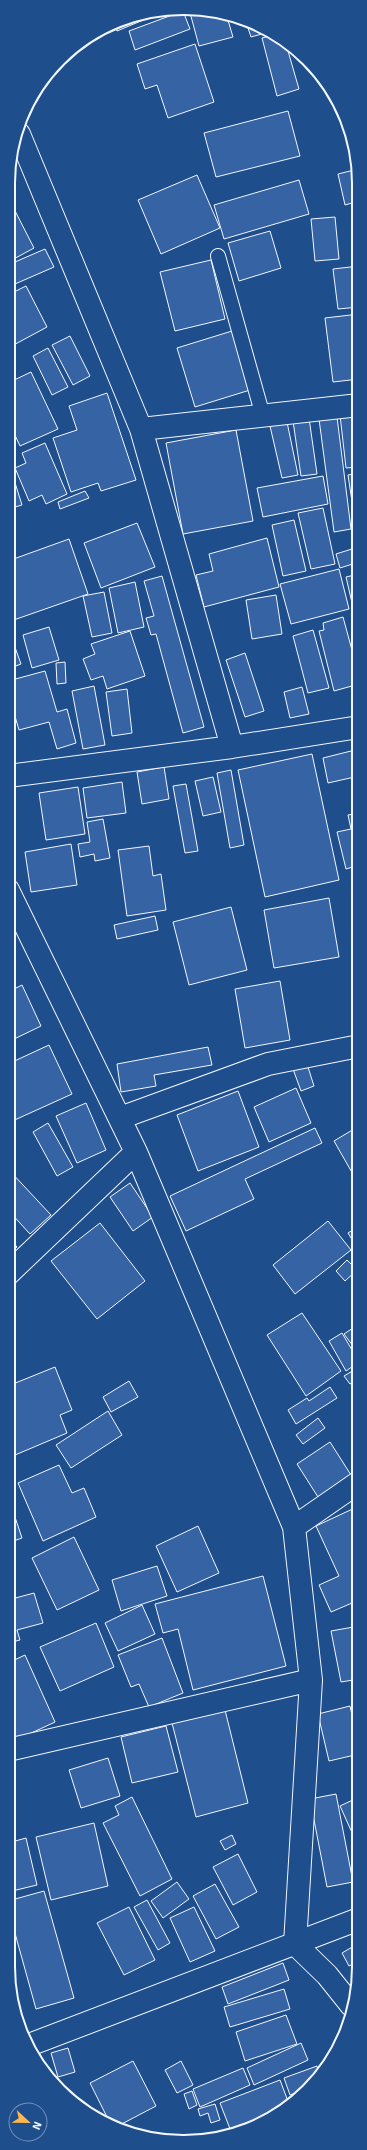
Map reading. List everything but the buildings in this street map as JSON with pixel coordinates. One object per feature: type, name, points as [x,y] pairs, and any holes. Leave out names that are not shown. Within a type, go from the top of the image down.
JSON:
[{"type":"street","points":[[21,139],[141,429],[232,747]]},
{"type":"street","points":[[141,429],[352,406]]},
{"type":"street","points":[[15,775],[232,747],[352,728]]},
{"type":"street","points":[[15,904],[136,1152],[294,1527],[311,1680],[295,1944],[327,1975],[348,2002]]},
{"type":"street","points":[[120,1118],[268,1064],[352,1047]]},
{"type":"street","points":[[15,1267],[136,1152]]},
{"type":"street","points":[[294,1527],[352,1487]]},
{"type":"street","points":[[15,1748],[311,1680]]},
{"type":"street","points":[[33,2043],[352,1922]]},
{"type":"lane","points":[[218,256],[263,416]]}]
